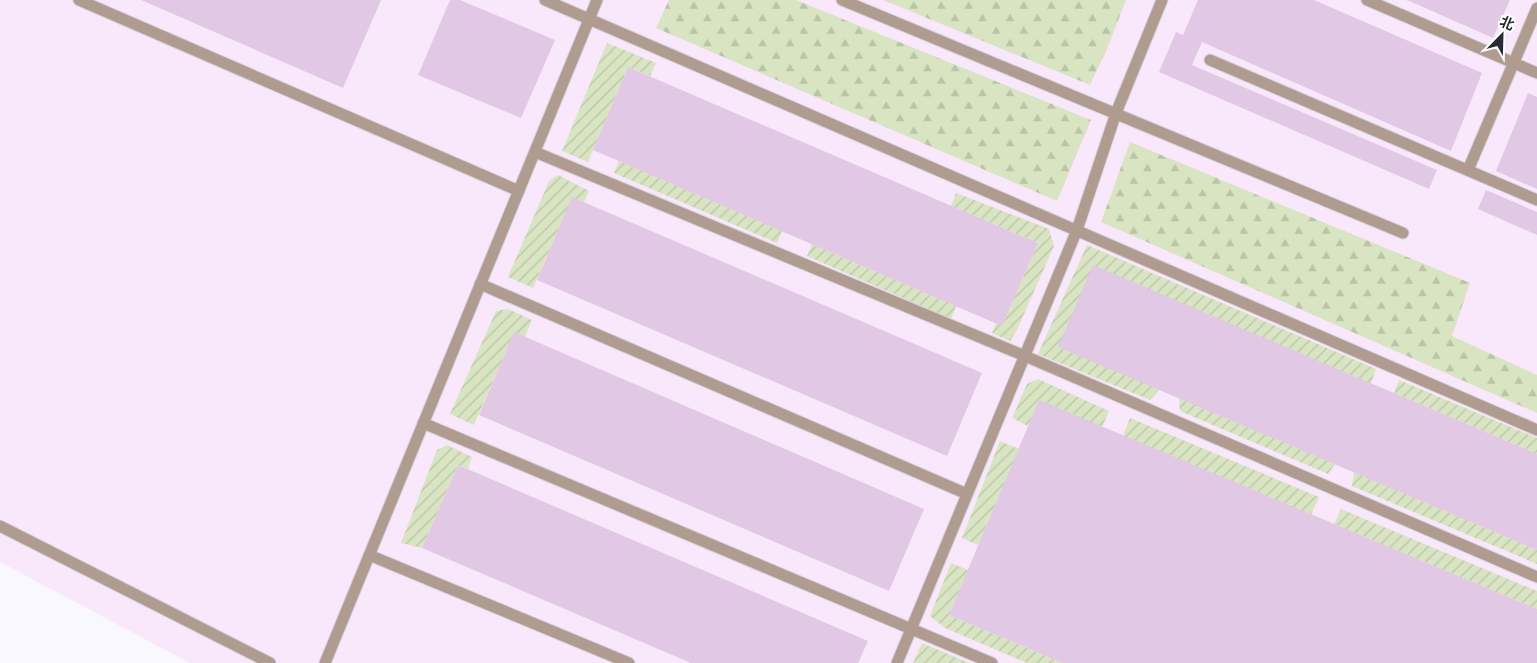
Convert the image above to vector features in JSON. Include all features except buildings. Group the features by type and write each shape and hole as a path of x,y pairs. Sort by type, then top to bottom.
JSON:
{"lane":[{"path":"79,0 519,191"},
{"path":"545,0 1537,430"},
{"path":"325,663 596,0"},
{"path":"842,0 1403,233"},
{"path":"897,663 1077,230 1116,113 1162,0"},
{"path":"1368,0 1537,73"},
{"path":"1468,170 1537,8"},
{"path":"1210,60 1537,200"},
{"path":"535,152 1025,356 1537,577"},
{"path":"480,284 967,494"},
{"path":"424,423 992,663"},
{"path":"0,526 270,663"},
{"path":"369,555 629,663"}],"shaded area":[{"path":"0,0 1537,0 1537,663 190,663 0,562"}],"green space":[{"path":"669,0 796,0 1091,120 1057,201 656,28"},
{"path":"883,0 1126,0 1107,49 1090,85"},
{"path":"607,43 656,63 650,76 628,67 588,162 562,151"},
{"path":"1130,142 1470,283 1452,336 1537,375 1537,413 1101,222"},
{"path":"619,161 782,231 777,243 614,173"},
{"path":"558,175 589,191 584,202 572,198 533,288 508,277 549,181"},
{"path":"956,193 1049,229 1054,246 1017,330 1010,341 992,333 996,323 1002,326 1038,243 951,206"},
{"path":"812,244 956,306 951,319 807,256"},
{"path":"1087,245 1376,369 1371,383 1159,390 1150,400 1038,354"},
{"path":"508,309 532,320 525,337 514,333 474,425 450,414 496,311"},
{"path":"1038,379 1109,411 1102,427 1039,401 1028,426 1012,418 1027,384"},
{"path":"1399,380 1537,438 1537,454 1394,393"},
{"path":"1179,398 1335,464 1328,474 1180,411"},
{"path":"1130,418 1319,497 1311,515 1123,436"},
{"path":"1000,441 1019,449 978,545 962,538"},
{"path":"447,445 472,457 468,469 458,465 422,548 401,543 437,450"},
{"path":"1354,472 1537,550 1537,564 1352,486"},
{"path":"1341,509 1537,591 1537,609 1334,524"},
{"path":"951,563 968,570 949,615 1063,663 1027,663 945,628 930,616"},
{"path":"922,643 969,663 913,663"}]}
